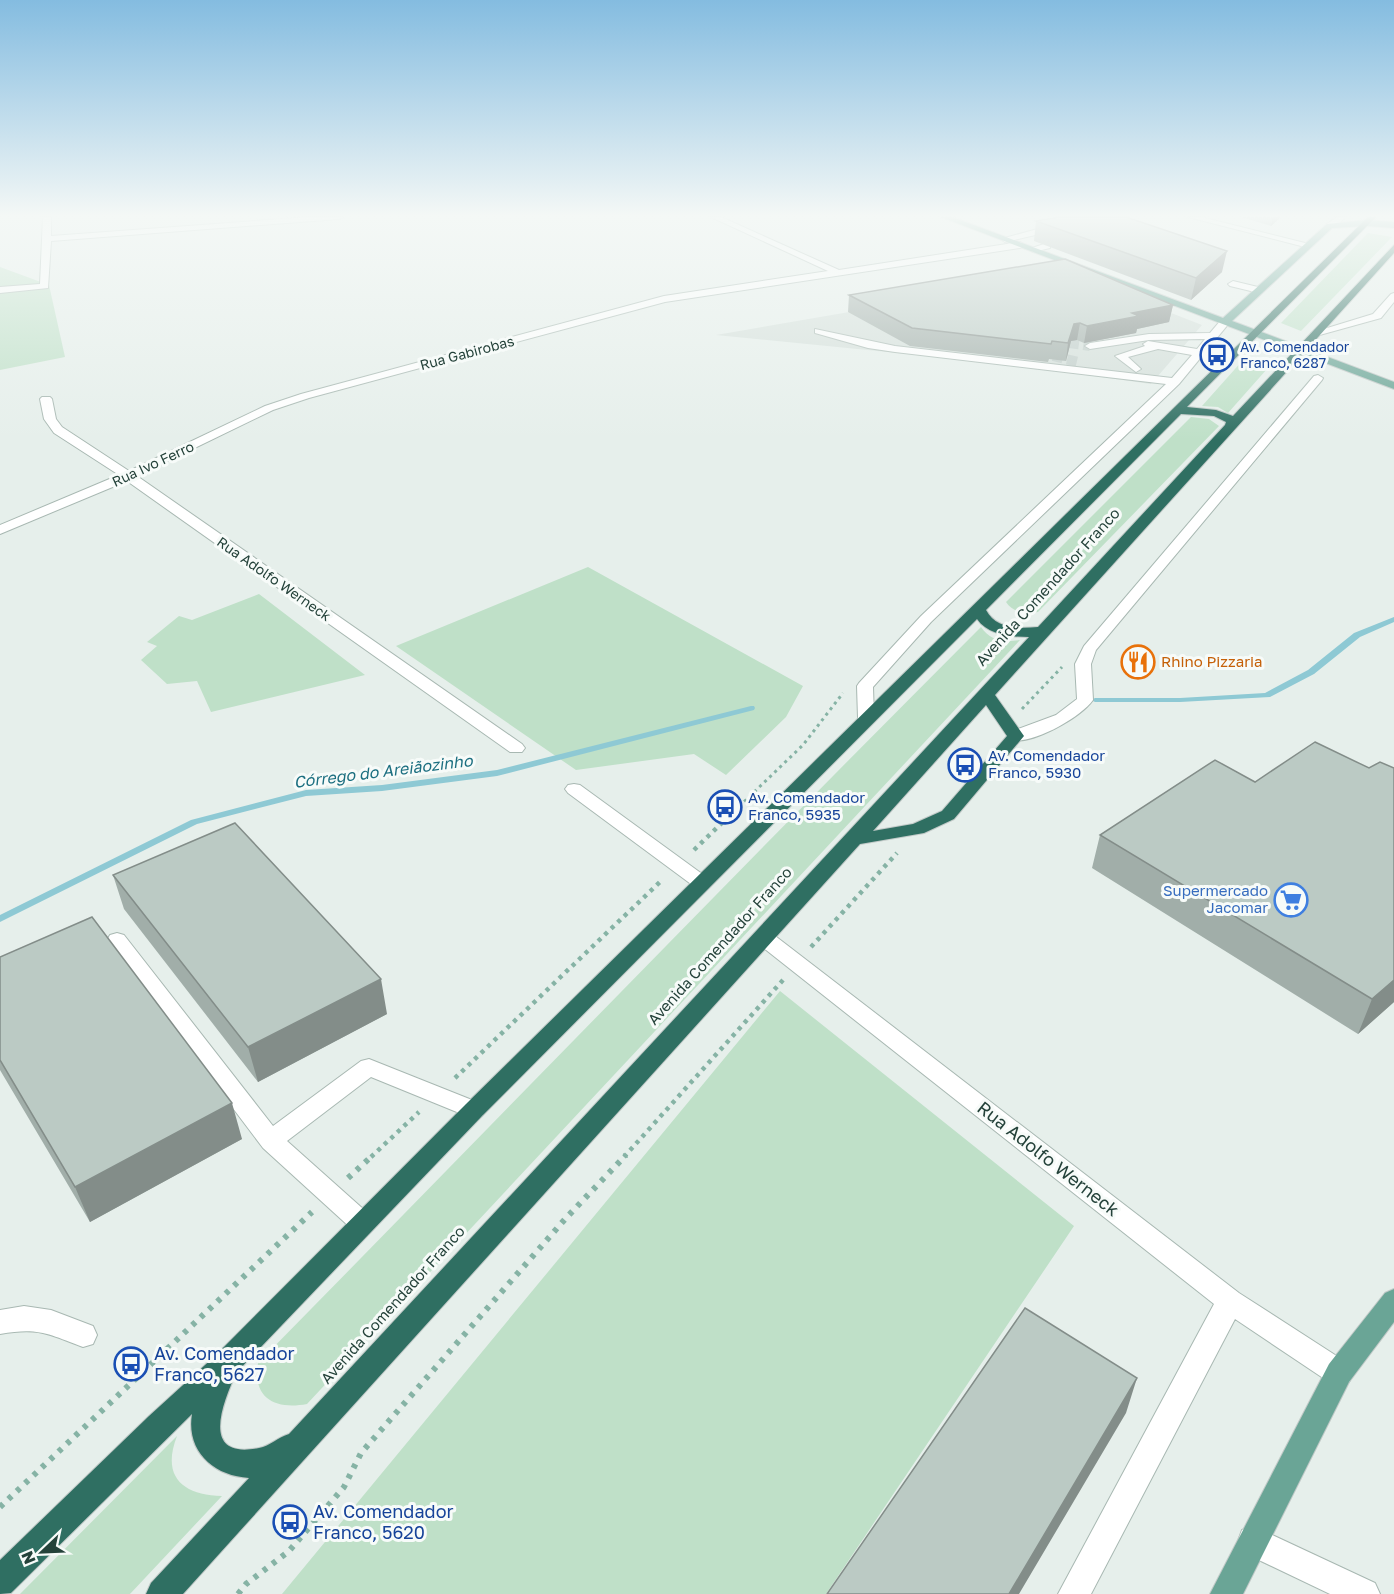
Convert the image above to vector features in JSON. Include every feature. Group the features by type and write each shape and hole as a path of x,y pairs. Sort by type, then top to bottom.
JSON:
{"highway":[{"name":"Avenida Comendador Franco","path":"2,1574 226,1364 474,1110 1296,291"},
{"name":"Avenida Comendador Franco","path":"162,1594 1354,291"},
{"path":"1178,410 1216,414 1232,420 1231,426"},
{"path":"978,608 986,621 1006,630 1030,633 1044,630"},
{"path":"852,840 917,829 948,815 1016,736 986,693"},
{"path":"226,1364 207,1409 205,1432 214,1452 237,1464 266,1461 305,1438"}],"main road":[{"path":"1144,291 1394,386"},
{"path":"1225,322 1258,291"},
{"path":"1226,1594 1339,1373 1394,1301"}],"street":[{"name":"Rua Gabirobas","path":"305,396 664,300 720,291"},
{"path":"1377,316 1394,296"},
{"path":"1316,333 1377,316 1394,319"},
{"path":"866,718 865,686 920,626 1175,381 1225,322"},
{"path":"819,331 867,345 895,349 1175,381"},
{"path":"1090,346 1133,338 1213,336"},
{"path":"1133,338 1154,347 1199,353"},
{"path":"1152,378 1120,356 1154,347"},
{"path":"1078,362 1136,369"},
{"path":"1016,736 1050,725 1075,712 1085,700 1083,664 1089,649 1318,378"},
{"name":"Rua Ivo Ferro","path":"0,530 128,476 269,408 305,396"},
{"name":"Rua Adolfo Werneck","path":"46,399 50,419 58,430 128,476 516,748"},
{"path":"574,789 702,883"},
{"name":"Rua Adolfo Werneck","path":"763,937 1230,1301 1339,1373"},
{"path":"117,940 272,1141 362,1223"},
{"path":"272,1141 369,1067 474,1110"},
{"path":"1074,1594 1230,1301"},
{"path":"0,1322 24,1317 46,1318 83,1335"},
{"path":"1253,1541 1364,1594"}],"path":[{"path":"1022,708 1060,668"},
{"path":"691,852 803,745 846,689"},
{"path":"809,949 896,854 906,849"},
{"path":"238,1594 246,1584 289,1551 344,1487 361,1453 566,1218 672,1106 777,986"},
{"path":"0,1507 30,1478"}],"shaded area":[{"path":"970,291 1116,291 1202,325 1151,384 1008,364 716,335"}],"green space":[{"path":"0,291 50,291 65,357 0,370"},
{"path":"1312,291 1339,291 1301,331 1281,323"},
{"path":"1243,360 1267,369 1228,413 1218,407 1202,406"},
{"path":"1191,417 1209,419 1219,426 1038,612 1020,612 1009,606 1006,602"},
{"path":"588,567 803,686 786,717 726,775 694,754 576,770 396,646"},
{"path":"259,594 365,675 211,712 197,681 167,684 141,660 157,646 147,642 179,616 192,620"},
{"path":"981,627 998,640 1020,640 307,1404 285,1405 268,1399 262,1393 259,1385 258,1363"},
{"path":"780,991 1074,1226 826,1594 282,1594"},
{"path":"177,1436 172,1463 179,1481 196,1492 222,1496 130,1594 20,1594"}],"building":[{"path":"871,291 1141,291 1173,305 1132,313 1139,316 1087,326 1080,323 1074,324 1068,343 1052,341 1051,344 912,328 849,295"},
{"path":"1315,742 1369,768 1380,762 1394,768 1394,980 1372,999 1100,835 1215,760 1255,782"},
{"path":"235,823 381,979 248,1047 113,875"},
{"path":"92,917 232,1103 75,1187 0,1060 0,957"},
{"path":"1025,1308 1137,1378 1009,1594 827,1594"}],"waterway":[{"name":"Córrego do Areiãozinho","path":"1095,700 1180,700 1267,695 1311,672 1357,635 1394,619"},
{"name":"Córrego do Areiãozinho","path":"0,919 194,822 306,793 382,788 497,773 751,708"}],"tunnel":[{"path":"1069,343 1090,346"},
{"path":"1053,356 1078,362"}],"place":[{"name":"Av. Comendador Franco, 6287","path":"1217,355"},
{"name":"Rhino Pizzaria","path":"1138,662"},
{"name":"Av. Comendador Franco, 5930","path":"965,765"},
{"name":"Av. Comendador Franco, 5935","path":"725,807"},
{"name":"Supermercado Jacomar","path":"1291,900"},
{"name":"Av. Comendador Franco, 5627","path":"131,1364"},
{"name":"Av. Comendador Franco, 5620","path":"290,1522"}]}
